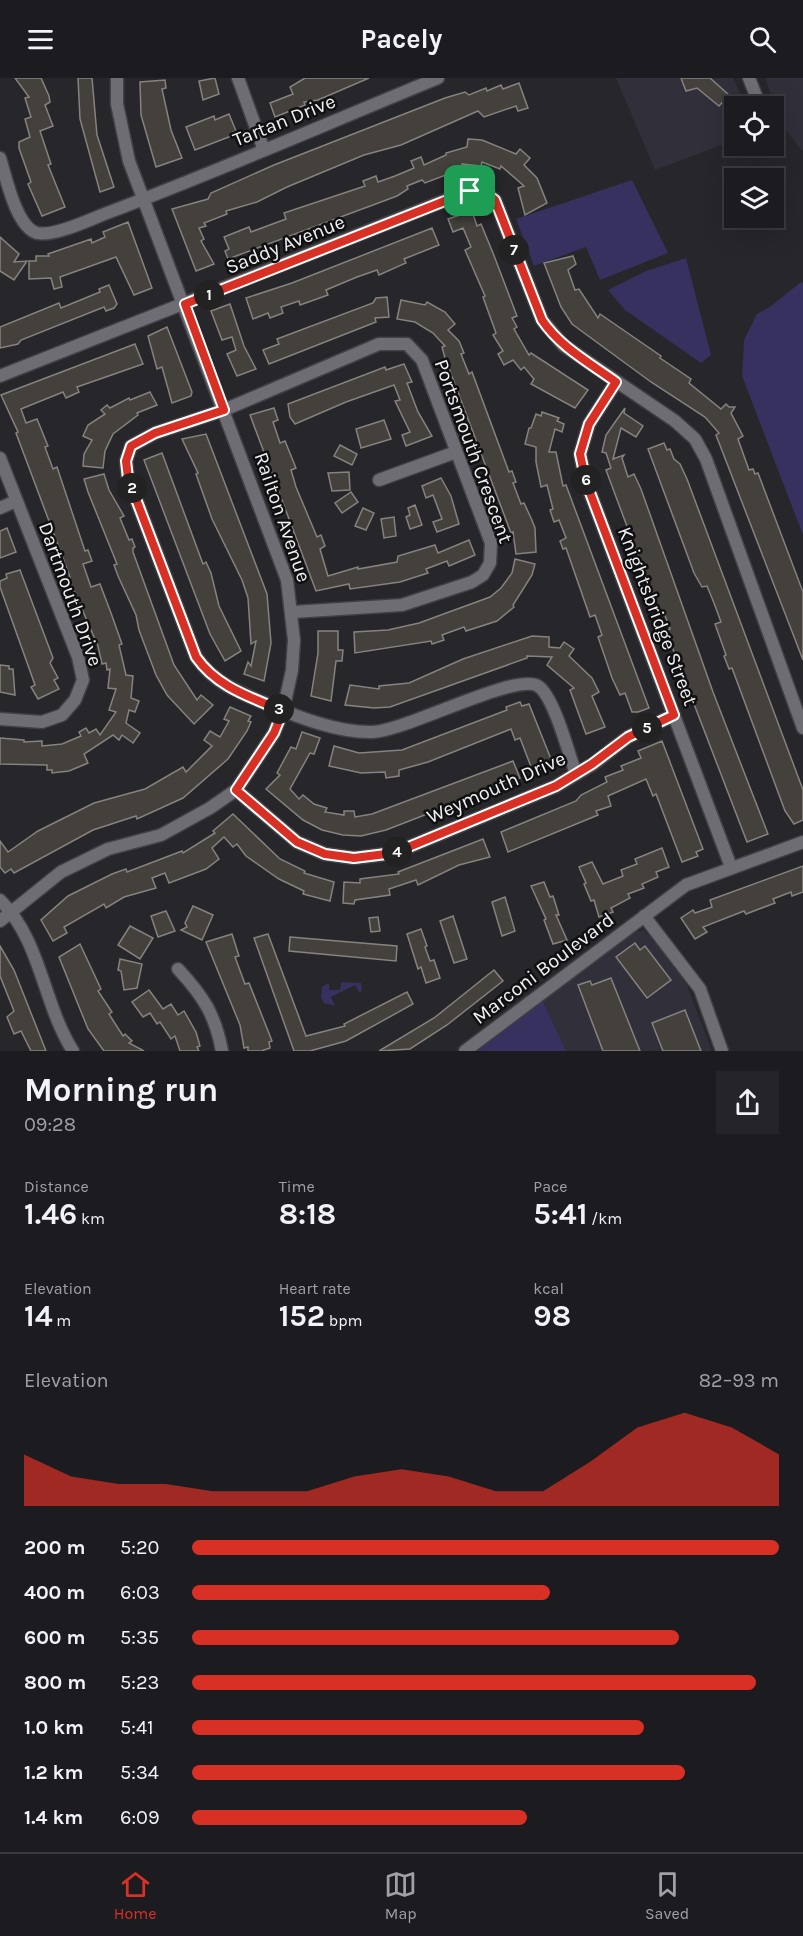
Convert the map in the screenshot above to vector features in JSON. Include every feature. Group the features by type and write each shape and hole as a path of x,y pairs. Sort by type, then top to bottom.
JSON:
{"street":[{"name":"Railton Avenue","path":"0,921 61,872 108,849 161,835 210,808 236,790 274,733 283,711 292,670 293,612 287,580 185,304 129,161 117,104 117,78"},
{"path":"238,78 264,150"},
{"name":"Tartan Drive","path":"0,158 18,212 26,227 39,234 57,231 144,199 438,78"},
{"path":"749,78 756,96"},
{"name":"Saddy Avenue","path":"0,376 470,191 483,191 495,200 542,320 550,332 563,345 616,382"},
{"name":"Portsmouth Crescent","path":"293,612 402,605 472,582 483,575 490,563 491,543 422,360 407,344 379,344 224,410 155,433 131,446 126,461 128,478 196,657 208,674 231,689 283,711 339,728 373,732 408,724 526,682 538,686 548,697 576,774"},
{"path":"616,382 675,421 695,439 706,459 803,728"},
{"name":"Knightsbridge Street","path":"616,382 589,424 580,454 586,482 731,867"},
{"path":"379,480 456,452"},
{"name":"Dartmouth Drive","path":"0,458 78,657 83,680 75,700 62,715 42,722 0,719"},
{"path":"0,508 16,501"},
{"name":"Weymouth Drive","path":"236,790 297,842 325,854 354,858 394,853 556,786 628,737 674,715"},
{"name":"Marconi Boulevard","path":"465,1051 686,885 803,842"},
{"path":"0,900 11,911 29,944 59,1029 73,1051"},
{"path":"644,916 699,989 722,1051"},
{"path":"178,969 203,996 218,1029 222,1051"}],"shaded area":[{"path":"616,78 733,78 741,96 724,96 724,144 655,170"},
{"path":"765,78 803,78 803,152 784,128 784,96 772,96"},
{"path":"632,180 668,253 600,280 586,247 534,266 516,219"},
{"path":"686,258 711,355 701,363 625,310 608,290 646,271"},
{"path":"801,282 803,283 803,535 742,376 744,340 757,314"},
{"path":"643,930 653,938 687,985 712,1051 566,1051 543,1001 631,933"},
{"path":"341,982 361,983 362,990 360,993 355,985 331,997 335,1006 324,1003 321,997 322,987 329,983 329,990 340,990"},
{"path":"543,1001 566,1051 477,1051"}],"building":[{"path":"15,78 41,78 49,96 50,102 45,105 53,126 40,131 51,164 48,165 65,207 42,216 28,184 31,182 19,148 19,142 30,137 25,119 31,117 25,98 29,97"},
{"path":"78,78 92,78 97,135 114,187 100,192 80,119"},
{"path":"215,78 219,94 203,100 199,81"},
{"path":"305,78 369,78 318,100 304,102 305,105 275,117 270,103 293,94 290,87"},
{"path":"681,78 710,78 729,95 724,96 724,100 719,106 697,88 686,91"},
{"path":"165,80 166,88 162,89 171,130 182,158 156,167 141,115 140,82"},
{"path":"519,83 528,108 518,111 516,106 484,117 478,111 401,145 364,155 257,202 226,211 227,214 204,223 206,226 199,228 204,239 201,241 214,264 196,271 172,209 208,199 211,193 274,165 445,98 465,92 469,95 486,88 487,91 501,85 503,89"},
{"path":"229,114 236,131 233,132 234,135 195,150 186,127 214,116 215,120"},
{"path":"468,139 482,140 516,154 520,149 530,158 524,165 537,178 547,203 525,215 518,188 524,186 501,166 500,169 482,162 481,166 462,164 464,168 425,183 422,180 407,186 408,189 397,196 228,259 225,251 229,249 224,237 249,227 251,232 286,219 284,213 365,186 363,181 376,176 378,182 395,176 414,168 411,161 421,157 424,165 446,153 467,147"},
{"path":"472,211 477,226 481,224 517,316 512,318 517,327 514,329 529,355 531,353 588,390 575,408 531,384 534,379 524,367 521,370 513,360 504,365 498,354 503,351 493,335 496,333 483,297 485,296 465,250 471,247 463,228 453,232 448,219"},
{"path":"128,222 152,288 134,295 116,257 60,277 62,287 54,289 51,278 29,279 29,261 36,261 36,256 49,256 48,254 91,239 92,243 105,237 103,232"},
{"path":"432,228 439,245 404,259 406,263 379,275 377,270 357,277 326,290 328,295 300,305 299,301 281,307 283,313 270,318 268,313 253,319 246,298 292,283"},
{"path":"0,237 19,254 14,262 27,261 14,280 0,271"},
{"path":"573,256 576,264 568,270 575,290 579,289 598,318 600,314 661,356 660,358 691,379 689,383 721,409 726,404 729,407 735,407 731,413 743,436 738,439 749,470 753,469 755,474 758,473 803,592 803,660 716,435 719,433 705,417 651,382 572,324 561,307 544,263"},
{"path":"109,285 117,304 114,308 106,311 104,307 21,340 18,344 0,348 0,327 59,303 61,308 100,292 99,289"},
{"path":"387,297 389,317 375,318 376,322 269,364 263,350 279,344 277,339 373,303 376,298"},
{"path":"401,300 425,305 427,302 445,312 455,324 448,330 459,341 464,353 461,354 469,374 472,372 509,472 512,471 516,482 513,483 521,504 524,503 535,528 536,552 516,554 513,532 511,533 445,358 442,347 445,346 433,333 415,322 397,319"},
{"path":"230,304 244,346 256,369 237,376 227,354 236,350 232,337 222,340 211,311"},
{"path":"167,327 192,392 191,396 172,403 162,367 157,369 148,336"},
{"path":"135,344 143,364 77,387 79,392 66,398 63,392 21,409 26,423 37,419 48,446 45,447 53,469 57,467 85,551 88,550 92,561 83,564 91,587 100,584 122,644 119,645 126,675 133,676 131,698 139,701 135,712 129,710 126,723 140,733 133,743 122,735 119,740 113,735 84,754 88,763 69,771 52,773 52,770 47,770 47,765 0,764 0,738 24,740 24,742 42,741 42,746 62,744 81,736 79,732 86,728 89,733 96,729 100,735 116,712 109,710 116,689 108,688 110,669 107,670 106,663 102,664 98,646 68,577 70,577 16,433 18,432 1,395"},
{"path":"404,364 412,382 407,383 418,412 432,436 406,446 402,435 410,432 395,401 400,400 394,385 295,424 290,417 288,404 385,367 386,370"},
{"path":"150,392 157,405 137,413 138,415 113,434 105,451 103,468 83,466 84,454 92,440 83,436 88,425 105,414 101,410 107,405 110,408 129,398 130,400"},
{"path":"274,408 278,420 273,422 280,443 285,441 296,468 291,470 296,487 317,537 321,535 325,546 320,549 328,576 358,567 358,569 397,562 398,556 435,545 438,553 469,540 475,555 449,566 447,561 426,569 428,573 400,582 350,589 349,584 316,591 250,415"},
{"path":"625,408 624,413 643,426 636,437 621,428 613,459 624,455 622,458 628,477 634,474 641,489 713,692 768,834 747,842 666,631 670,629 664,613 660,615 606,470 611,468 606,453 602,452 606,435"},
{"path":"542,412 559,418 557,421 564,424 562,432 555,429 549,452 556,452 563,486 566,485 649,708 638,712 632,712 625,693 620,695 612,678 598,637 602,635 595,615 590,617 566,548 563,549 560,541 566,538 559,520 554,522 547,485 541,487 536,462 536,447 525,444 536,414 541,416"},
{"path":"384,420 391,439 361,448 356,429"},
{"path":"206,434 267,594 271,643 264,681 244,674 248,662 251,666 256,641 251,644 248,598 242,580 212,519 196,474 198,473 182,439"},
{"path":"664,443 667,450 670,449 674,459 680,464 687,479 803,790 803,820 794,824 785,811 732,668 729,669 724,656 726,655 715,624 721,622 714,603 707,586 702,587 694,573 648,449"},
{"path":"340,445 357,454 352,465 334,456"},
{"path":"162,453 203,564 206,562 211,573 219,606 241,651 225,661 210,634 144,460"},
{"path":"349,472 350,490 332,491 328,473"},
{"path":"104,474 109,490 124,516 120,518 129,540 132,539 135,547 133,552 174,665 197,700 201,695 213,705 194,724 167,695 156,675 139,630 136,615 114,565 117,564 84,479"},
{"path":"441,478 451,496 459,524 437,532 433,522 442,519 433,495 426,498 422,486"},
{"path":"351,492 358,502 342,513 335,503"},
{"path":"415,505 422,525 410,529 406,517 410,515 408,508"},
{"path":"363,508 374,513 366,530 355,526"},
{"path":"394,517 396,536 384,538 381,519"},
{"path":"7,528 16,552 0,558 0,531"},
{"path":"515,559 535,564 532,575 513,605 514,607 497,621 466,631 464,627 442,635 444,640 432,644 431,641 355,653 354,632 388,630 419,623 490,597 501,588 512,573"},
{"path":"20,570 53,658 50,663 58,678 54,680 59,689 38,699 31,687 35,685 0,587 0,581 7,578 6,574"},
{"path":"318,631 338,631 338,650 343,650 342,661 336,661 331,701 311,696 318,653"},
{"path":"532,636 549,637 549,647 560,648 564,642 574,649 569,656 592,678 599,692 592,696 605,727 586,734 570,690 574,688 547,665 552,657 527,656 527,658 390,707 345,705 350,685 379,689 379,686 409,683 463,659"},
{"path":"0,665 13,669 15,695 0,692"},
{"path":"520,702 522,706 529,704 553,764 533,772 520,738 515,740 511,729 428,762 399,770 399,776 386,778 385,772 361,773 329,766 334,746 359,753 402,750 507,710 506,707"},
{"path":"230,707 251,716 247,731 228,759 183,798 137,819 136,816 93,830 14,873 11,869 5,873 0,867 0,841 8,852 38,831 94,803 145,789 183,767 186,772 212,746 204,740 210,731 220,737 229,721 224,719"},
{"path":"302,732 320,738 314,754 310,753 290,789 299,799 303,795 314,804 327,808 325,812 344,815 344,811 354,811 355,817 372,814 513,761 520,778 386,830 361,836 343,835 322,830 303,820 266,789 280,775 277,773 291,747 296,749"},
{"path":"662,741 703,849 696,852 698,856 682,862 656,794 653,796 646,779 608,796 611,806 596,811 598,815 508,852 501,832 576,801 581,795 607,782 605,777 623,770 621,766 641,758 638,751"},
{"path":"233,814 280,859 305,871 304,873 334,882 330,901 303,894 304,891 279,879 246,856 237,844 233,847 224,837 212,848 219,859 206,869 169,883 165,873 152,878 156,888 124,897 106,908 104,904 64,927 67,933 53,941 41,920 68,896 112,874 126,869 127,872 182,851 183,853 215,833 213,831"},
{"path":"483,839 490,857 459,865 418,885 416,880 389,889 390,895 355,900 354,904 343,903 344,882 360,883 360,879 399,874 398,872"},
{"path":"662,848 669,867 656,872 658,877 642,884 644,888 628,894 630,898 611,908 613,912 599,917 579,867 592,862 603,884 623,876 621,870 637,864 635,859"},
{"path":"803,866 803,892 792,896 791,892 773,899 775,903 746,914 744,911 703,927 707,932 695,939 681,918 693,910 695,913 712,907 710,900"},
{"path":"544,882 550,897 553,896 559,915 556,915 567,940 553,944 544,920 546,919 531,886"},
{"path":"505,897 515,931 502,936 492,902"},
{"path":"193,906 213,915 202,940 181,930 187,927 185,923"},
{"path":"166,911 175,931 158,937 151,916"},
{"path":"453,916 467,959 454,963 440,921"},
{"path":"378,917 380,931 371,932 369,918"},
{"path":"130,926 153,938 140,959 118,945"},
{"path":"421,929 430,961 434,960 440,978 426,983 421,967 418,969 407,934"},
{"path":"232,934 239,956 235,957 245,984 249,983 272,1041 269,1042 270,1048 261,1051 248,1051 248,1047 244,1048 240,1025 206,942"},
{"path":"268,934 306,1036 345,1026 344,1024 407,992 413,1004 346,1041 310,1051 294,1051 254,938"},
{"path":"290,937 397,946 396,961 289,951"},
{"path":"635,943 640,950 645,946 671,980 647,998 616,957"},
{"path":"80,944 101,989 98,991 112,1012 109,1014 123,1036 125,1034 132,1041 129,1043 144,1051 104,1051 88,1029 59,957"},
{"path":"0,946 14,970 46,1051 31,1051 21,1031 14,1034 7,1017 14,1011 0,976"},
{"path":"120,959 142,964 137,988 124,990 121,971 118,970"},
{"path":"494,970 503,981 447,1025 410,1049 379,1051 434,1018"},
{"path":"611,978 640,1051 603,1051 578,985 590,981 592,985"},
{"path":"149,990 163,1009 171,1004 178,1015 184,1011 196,1032 199,1051 180,1051 175,1036 171,1039 160,1022 157,1024 150,1013 143,1017 132,1002"},
{"path":"685,1010 701,1051 663,1051 652,1023"}],"route":[{"path":"470,191 483,191 495,200 542,320 550,332 563,345 616,382 589,424 580,454 586,482 674,715 628,737 592,764 556,786 394,853 354,858 325,854 297,842 236,790 274,733 283,711 231,689 208,674 196,657 128,478 126,461 131,446 155,433 224,410 185,304 470,191"}]}
